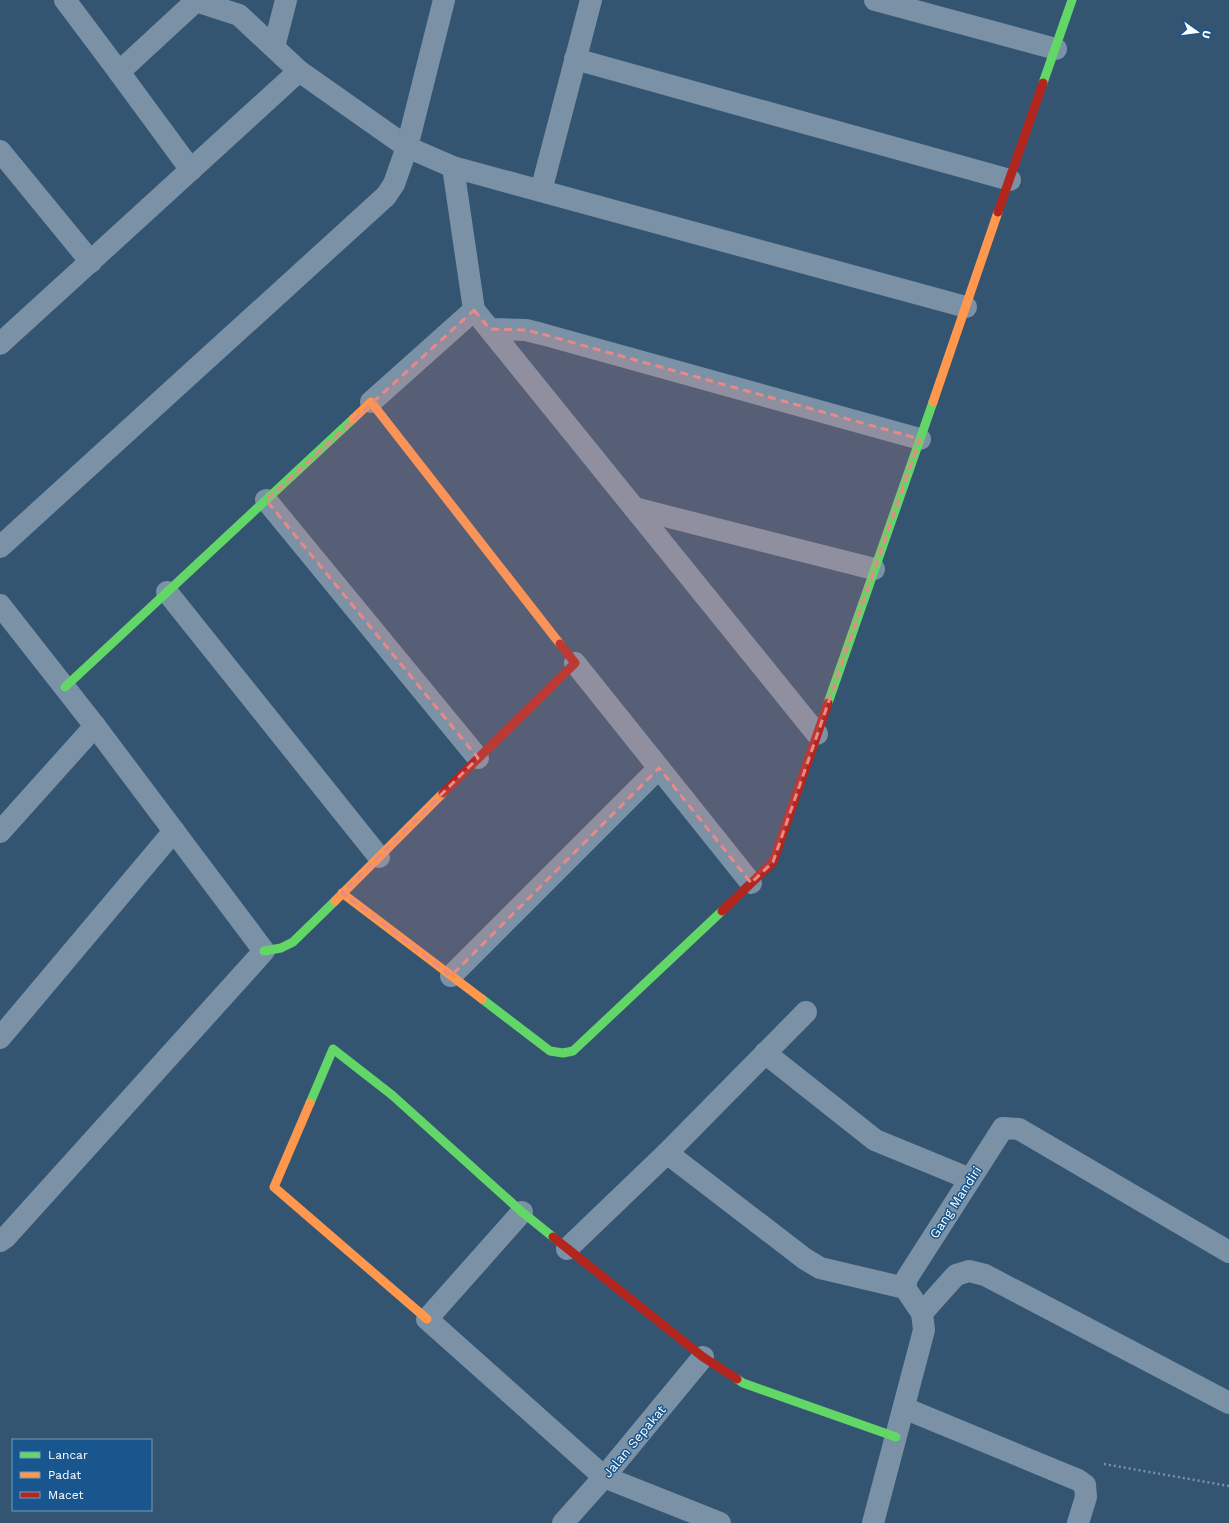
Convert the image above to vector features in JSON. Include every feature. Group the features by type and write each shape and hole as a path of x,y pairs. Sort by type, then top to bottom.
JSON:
{"street":[{"path":"65,0 191,170"},
{"path":"274,47 286,0"},
{"path":"0,547 386,196 394,184 407,147 444,0"},
{"path":"541,191 591,0"},
{"path":"875,0 1056,49"},
{"path":"342,893 550,1051 563,1053 573,1051 773,862 1072,0"},
{"path":"118,72 193,1 239,15 299,71 407,147 453,167 966,307"},
{"path":"575,59 1010,180"},
{"path":"0,344 299,71"},
{"path":"0,151 90,262"},
{"path":"453,167 474,310 817,734"},
{"path":"65,687 371,402 474,310"},
{"path":"490,329 526,330 542,334 920,439"},
{"path":"371,402 751,884"},
{"path":"266,500 478,758"},
{"path":"634,508 874,569"},
{"path":"167,592 379,857"},
{"path":"1,610 65,687 264,951"},
{"path":"0,1241 6,1237 264,951 281,948 293,942 575,662"},
{"path":"0,832 95,726"},
{"path":"451,976 659,768"},
{"path":"0,1038 174,831"},
{"path":"567,1249 667,1153 806,1012"},
{"path":"720,1523 604,1477 427,1319 274,1187 333,1050 392,1095 522,1212 703,1358 743,1383 896,1436"},
{"path":"765,1053 875,1140 970,1178"},
{"name":"Gang Mandiri","path":"905,1288 907,1278 1003,1128 1019,1129 1229,1252"},
{"path":"667,1153 805,1259 820,1268 905,1288 922,1313 924,1330 873,1523"},
{"path":"427,1319 522,1212"},
{"path":"922,1313 956,1275 969,1271 985,1275 1229,1403"},
{"name":"Jalan Sepakat","path":"563,1523 604,1477 703,1358"},
{"path":"904,1408 1078,1480 1085,1485 1086,1497 1078,1523"}],"path":[{"path":"1085,1485 1097,1468 1103,1464 1229,1486"}],"highlighted area":[{"path":"474,310 490,329 526,330 542,334 920,439 773,862 751,883 659,768 451,976 342,893 478,758 266,500"}],"traffic: fast":[{"path":"1043,83 1072,0"},
{"path":"828,703 933,402"},
{"path":"65,687 353,419"},
{"path":"264,951 281,948 293,942 335,901"},
{"path":"482,999 550,1051 563,1053 573,1051 722,911"},
{"path":"310,1103 333,1049 392,1095 522,1212 553,1237"},
{"path":"737,1379 743,1383 896,1437"}],"traffic: slow":[{"path":"933,402 998,212"},
{"path":"353,419 371,402 560,644"},
{"path":"335,901 443,793"},
{"path":"342,893 482,999"},
{"path":"310,1103 274,1187 427,1319"}],"traffic: jam":[{"path":"998,212 1043,83"},
{"path":"443,793 575,663 560,644"},
{"path":"722,911 773,862 828,703"},
{"path":"553,1237 703,1357 737,1379"}]}
